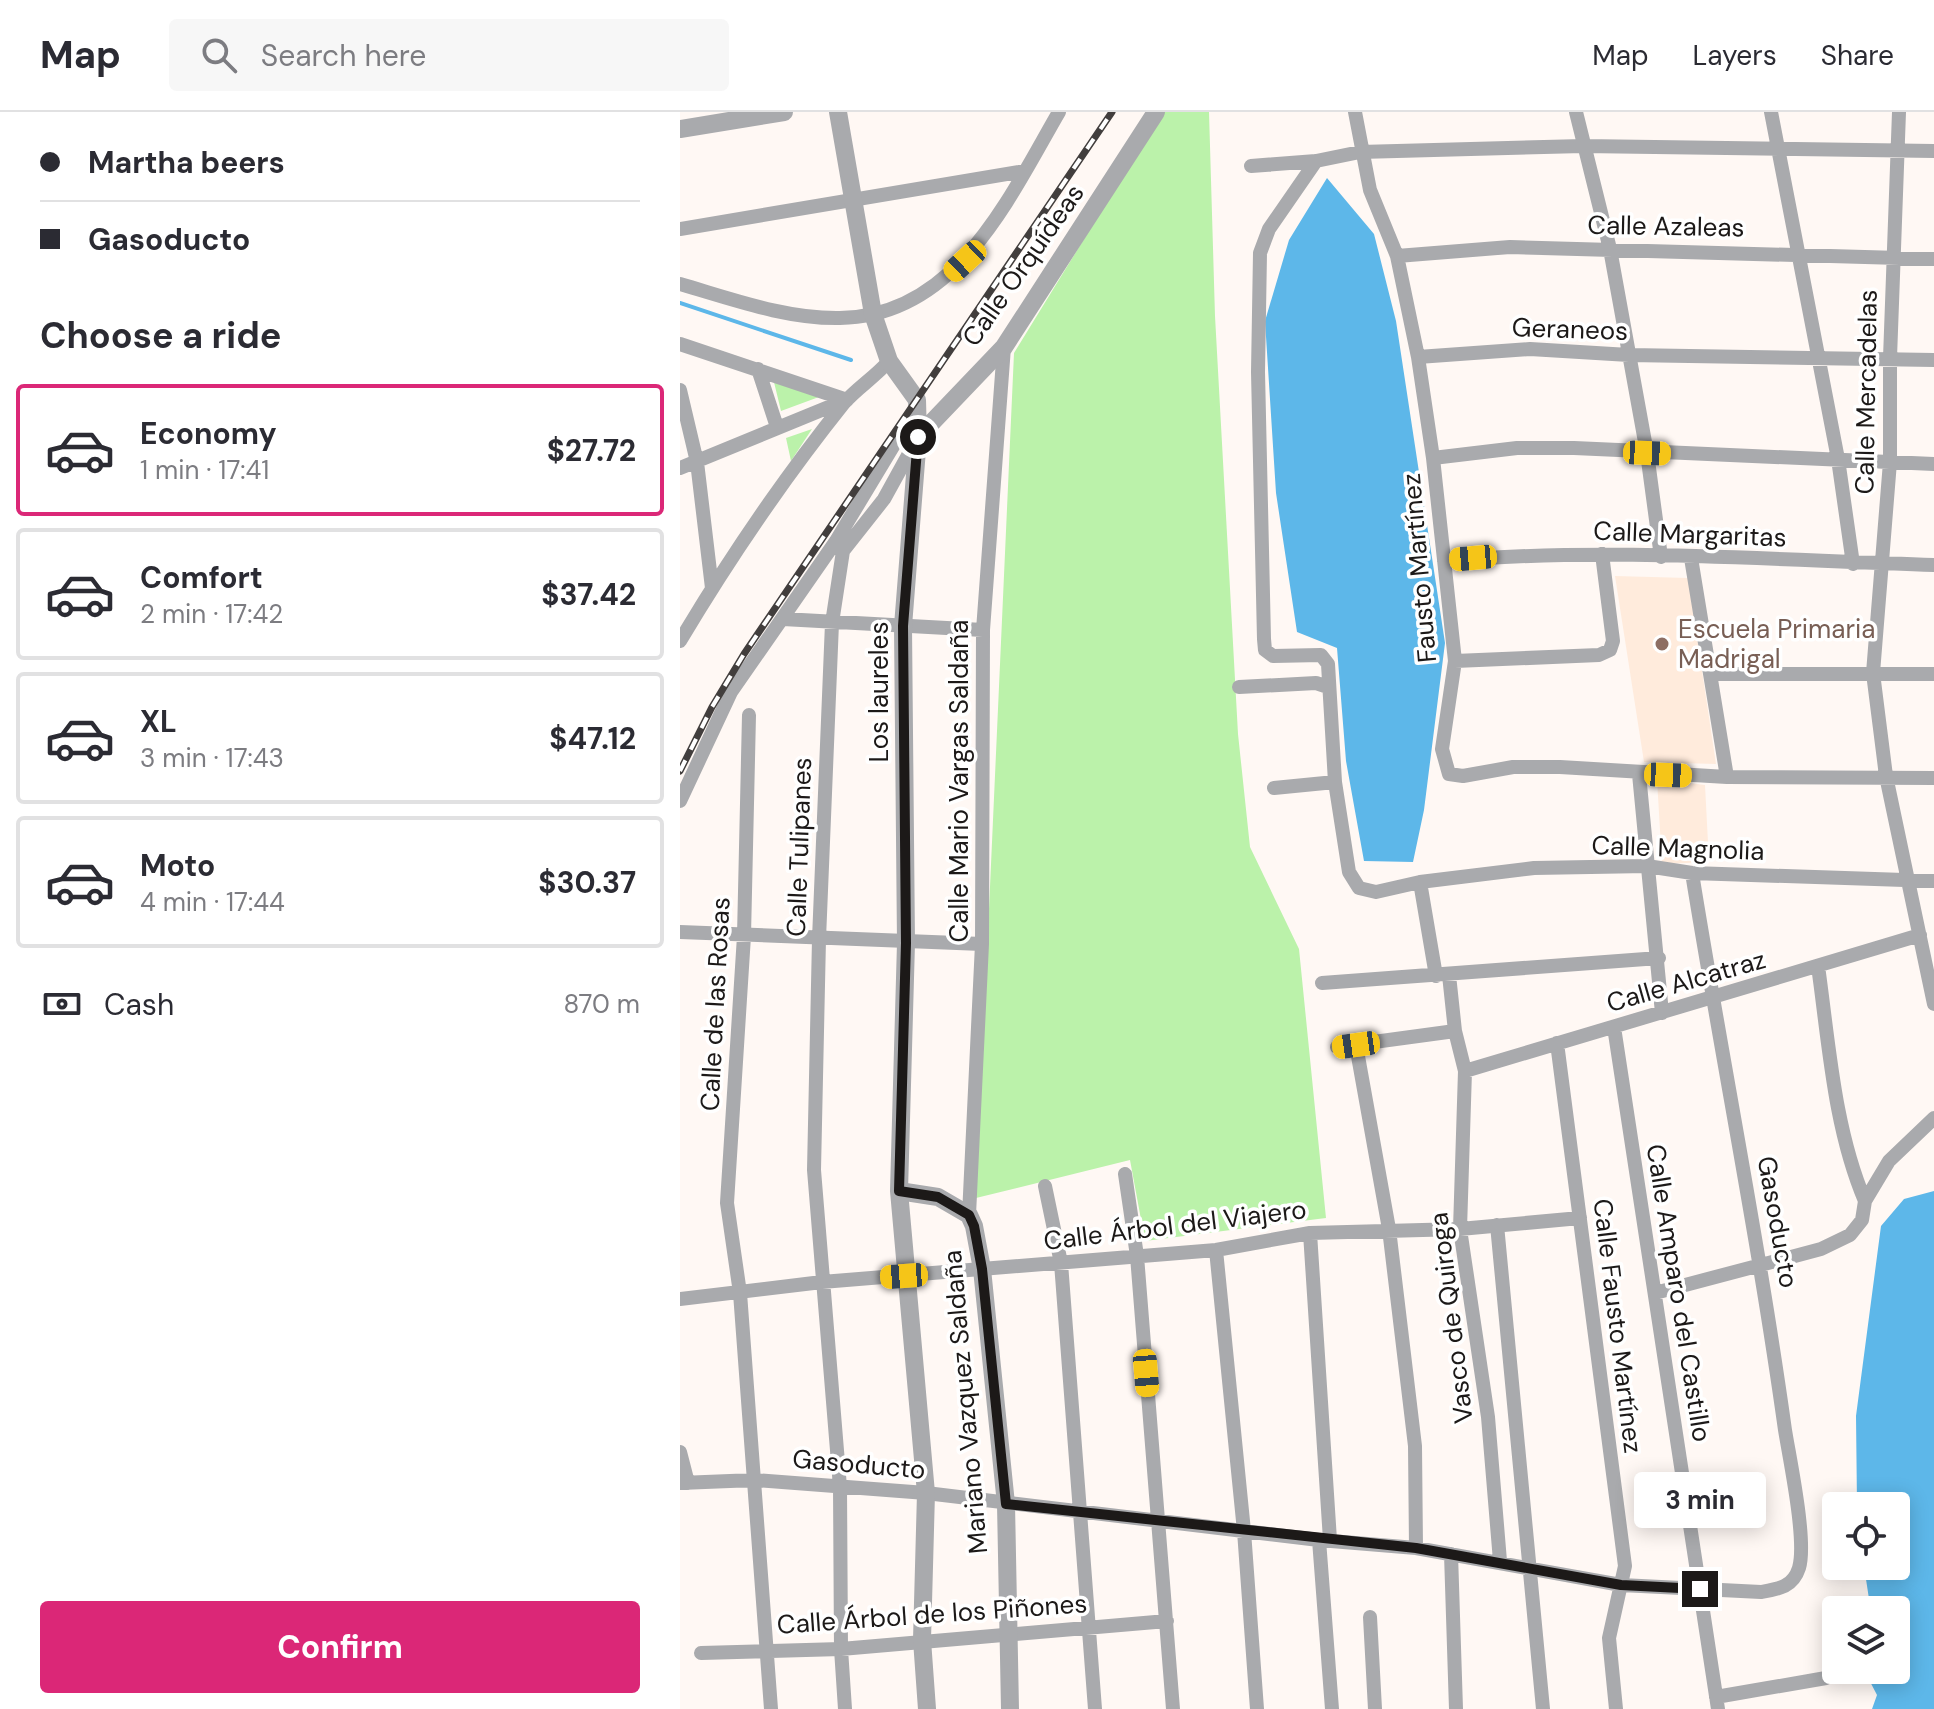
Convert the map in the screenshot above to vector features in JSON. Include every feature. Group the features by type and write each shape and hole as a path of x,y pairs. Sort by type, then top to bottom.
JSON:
{"street":[{"path":"680,129 784,112"},
{"name":"Los laureles","path":"838,112 873,314 889,361 917,400 918,437 903,626 906,943 899,1191 904,1276 926,1493 922,1640 927,1709"},
{"path":"680,284 766,309 840,318 873,314 923,296 965,261 1025,171 1059,112"},
{"name":"Calle Orquídeas","path":"918,437 1004,347 1156,112"},
{"path":"1355,112 1360,152 1397,256 1418,357"},
{"path":"1576,112 1610,249 1647,453 1661,557"},
{"path":"1771,112 1838,459 1853,564"},
{"name":"Calle Mercadelas","path":"1899,112 1890,358 1890,462 1873,673 1886,776 1934,1004"},
{"path":"1251,166 1316,161 1360,152 1583,146 1934,151"},
{"path":"1274,788 1335,782 1332,694 1328,687 1326,658 1273,656 1265,650 1258,372 1260,253 1269,229 1316,161"},
{"path":"680,229 852,203 1025,171"},
{"name":"Calle Azaleas","path":"1397,256 1510,247 1934,259"},
{"path":"680,344 847,400"},
{"name":"Calle Mario Vargas Saldaña","path":"969,1215 982,944 983,630 1004,347"},
{"name":"Geraneos","path":"1418,357 1530,349 1629,355 1934,360"},
{"name":"Fausto Martínez","path":"1418,357 1433,458 1455,661 1442,749 1449,774 1463,776 1513,767 1639,774"},
{"path":"680,641 712,588 847,400 889,361"},
{"path":"758,369 777,427"},
{"path":"680,390 697,462 712,588"},
{"path":"680,468 847,400"},
{"path":"680,801 731,692 836,541 915,410"},
{"name":"Calle Tulipanes","path":"845,1709 841,1649 840,1487 814,1170 819,939 832,623 843,551 884,499 918,437"},
{"path":"1433,458 1517,448 1934,464"},
{"name":"Calle Margaritas","path":"1444,561 1532,553 1934,565"},
{"path":"1455,661 1599,655 1610,650 1613,641 1602,554"},
{"path":"1691,558 1727,777"},
{"path":"783,619 983,630"},
{"path":"1710,674 1934,674"},
{"path":"1239,687 1316,683 1328,687"},
{"name":"Calle de las Rosas","path":"749,715 744,936 727,1203 740,1293 771,1709"},
{"path":"1662,1013 1639,774 1934,778"},
{"name":"Calle Magnolia","path":"1335,782 1349,872 1359,888 1376,892 1420,882 1534,868 1647,866 1692,873 1934,881"},
{"name":"Gasoducto","path":"684,1483 755,1480 926,1493 1416,1548 1621,1585 1761,1592 1783,1588 1794,1581 1800,1566 1798,1524 1762,1262 1712,999 1692,873"},
{"name":"Vasco de Quiroga","path":"1420,882 1465,1071 1460,1229 1488,1417 1500,1561"},
{"path":"680,932 982,944"},
{"name":"Calle Alcatraz","path":"1465,1071 1920,935"},
{"path":"1322,983 1582,961 1659,958"},
{"path":"1818,966 1851,1167 1865,1201"},
{"name":"Calle Amparo del Castillo","path":"1614,1027 1717,1703"},
{"path":"1337,1047 1455,1031"},
{"name":"Calle Fausto Martínez","path":"1557,1043 1625,1566 1609,1638 1616,1709"},
{"path":"1356,1045 1389,1229 1415,1446 1416,1548"},
{"path":"1655,1293 1841,1240 1862,1220 1865,1201 1889,1161 1934,1118"},
{"path":"1125,1174 1137,1256 1173,1709"},
{"path":"1045,1186 1061,1263 1095,1709"},
{"name":"Mariano Vazquez Saldaña","path":"899,1191 938,1197 969,1215 982,1269 1006,1504 1006,1632 1010,1709"},
{"name":"Calle Árbol del Viajero","path":"680,1299 822,1282 1216,1250 1310,1233 1460,1229 1580,1218"},
{"path":"1497,1225 1543,1709"},
{"path":"1310,1233 1332,1709"},
{"path":"1216,1250 1244,1531 1257,1709"},
{"path":"680,1452 684,1483"},
{"path":"1451,1554 1456,1709"},
{"path":"1370,1617 1375,1709"},
{"name":"Calle Árbol de los Piñones","path":"701,1653 841,1649 1006,1632 1167,1621"},
{"path":"1717,1703 1822,1679"}],"shaded area":[{"name":"Escuela Primaria Madrigal","path":"1615,576 1688,578 1716,764 1644,762"},
{"path":"1657,779 1705,785 1709,862 1662,864"}],"green space":[{"path":"1162,112 1209,112 1215,316 1238,734 1250,847 1299,949 1326,1218 1145,1241 1130,1160 976,1198 1014,353"},
{"path":"773,378 827,394 781,411"},
{"path":"812,429 791,461 786,438"}],"water":[{"path":"1327,178 1374,234 1396,321 1445,643 1424,810 1413,862 1364,861 1346,761 1337,648 1297,632 1276,493 1265,321 1289,240"},
{"path":"1934,1191 1934,1709 1872,1709 1877,1695 1871,1684 1910,1684 1910,1596 1869,1596 1866,1580 1910,1580 1910,1492 1857,1492 1856,1416 1881,1226 1904,1199"}],"waterway":[{"path":"680,303 851,360"}],"railway":[{"path":"680,771 712,707 744,654 1112,112"}],"place":[{"name":"Escuela Primaria Madrigal","path":"1662,644"}],"route":[{"path":"918,437 903,626 906,943 899,1191 914,1190 938,1197 969,1215 974,1226 982,1269 1006,1504 1416,1548 1621,1585 1700,1589"}]}
